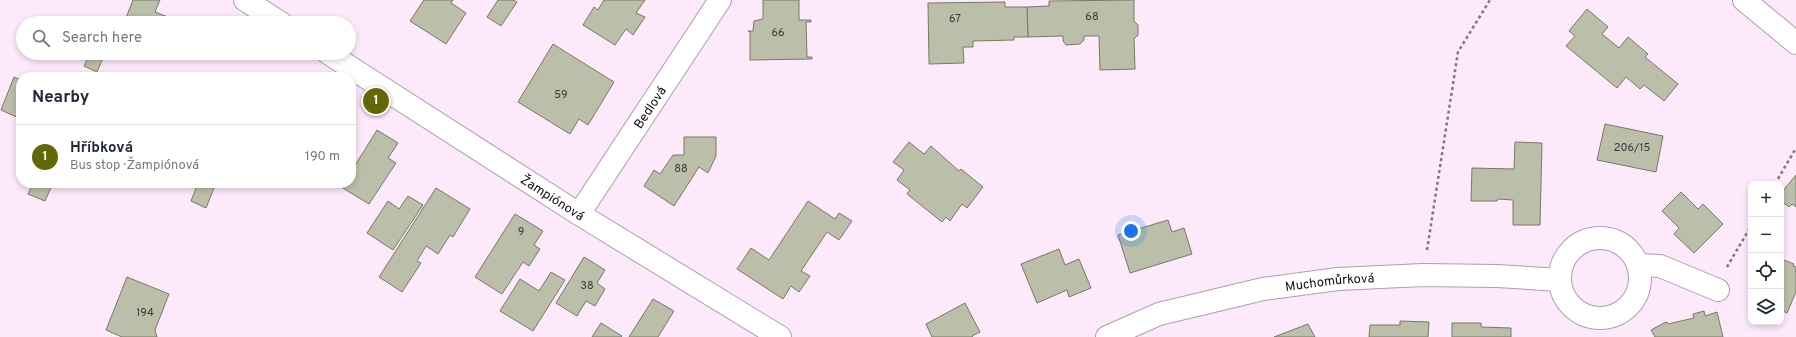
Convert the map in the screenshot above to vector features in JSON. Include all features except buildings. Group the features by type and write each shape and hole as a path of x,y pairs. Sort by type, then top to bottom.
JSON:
{"street":[{"path":"245,0 270,16"},
{"name":"Bedlová","path":"579,214 720,0"},
{"path":"1744,0 1796,43"},
{"name":"Žampiónová","path":"339,60 579,214 780,337"},
{"path":"1593,238 1612,239 1628,249 1638,265 1640,284 1632,302 1617,315 1598,318 1579,312 1566,298 1560,280 1564,261 1575,246 1593,238"},
{"path":"1638,265 1660,266 1717,289"},
{"name":"Muchomůrková","path":"1107,337 1160,314 1263,289 1338,279 1423,275 1497,276 1560,280"}],"path":[{"path":"1423,275 1458,52 1490,0"},
{"path":"1777,181 1796,148"},
{"path":"1717,289 1748,232"}],"place":[{"name":"Hříbková","path":"376,101"}]}
